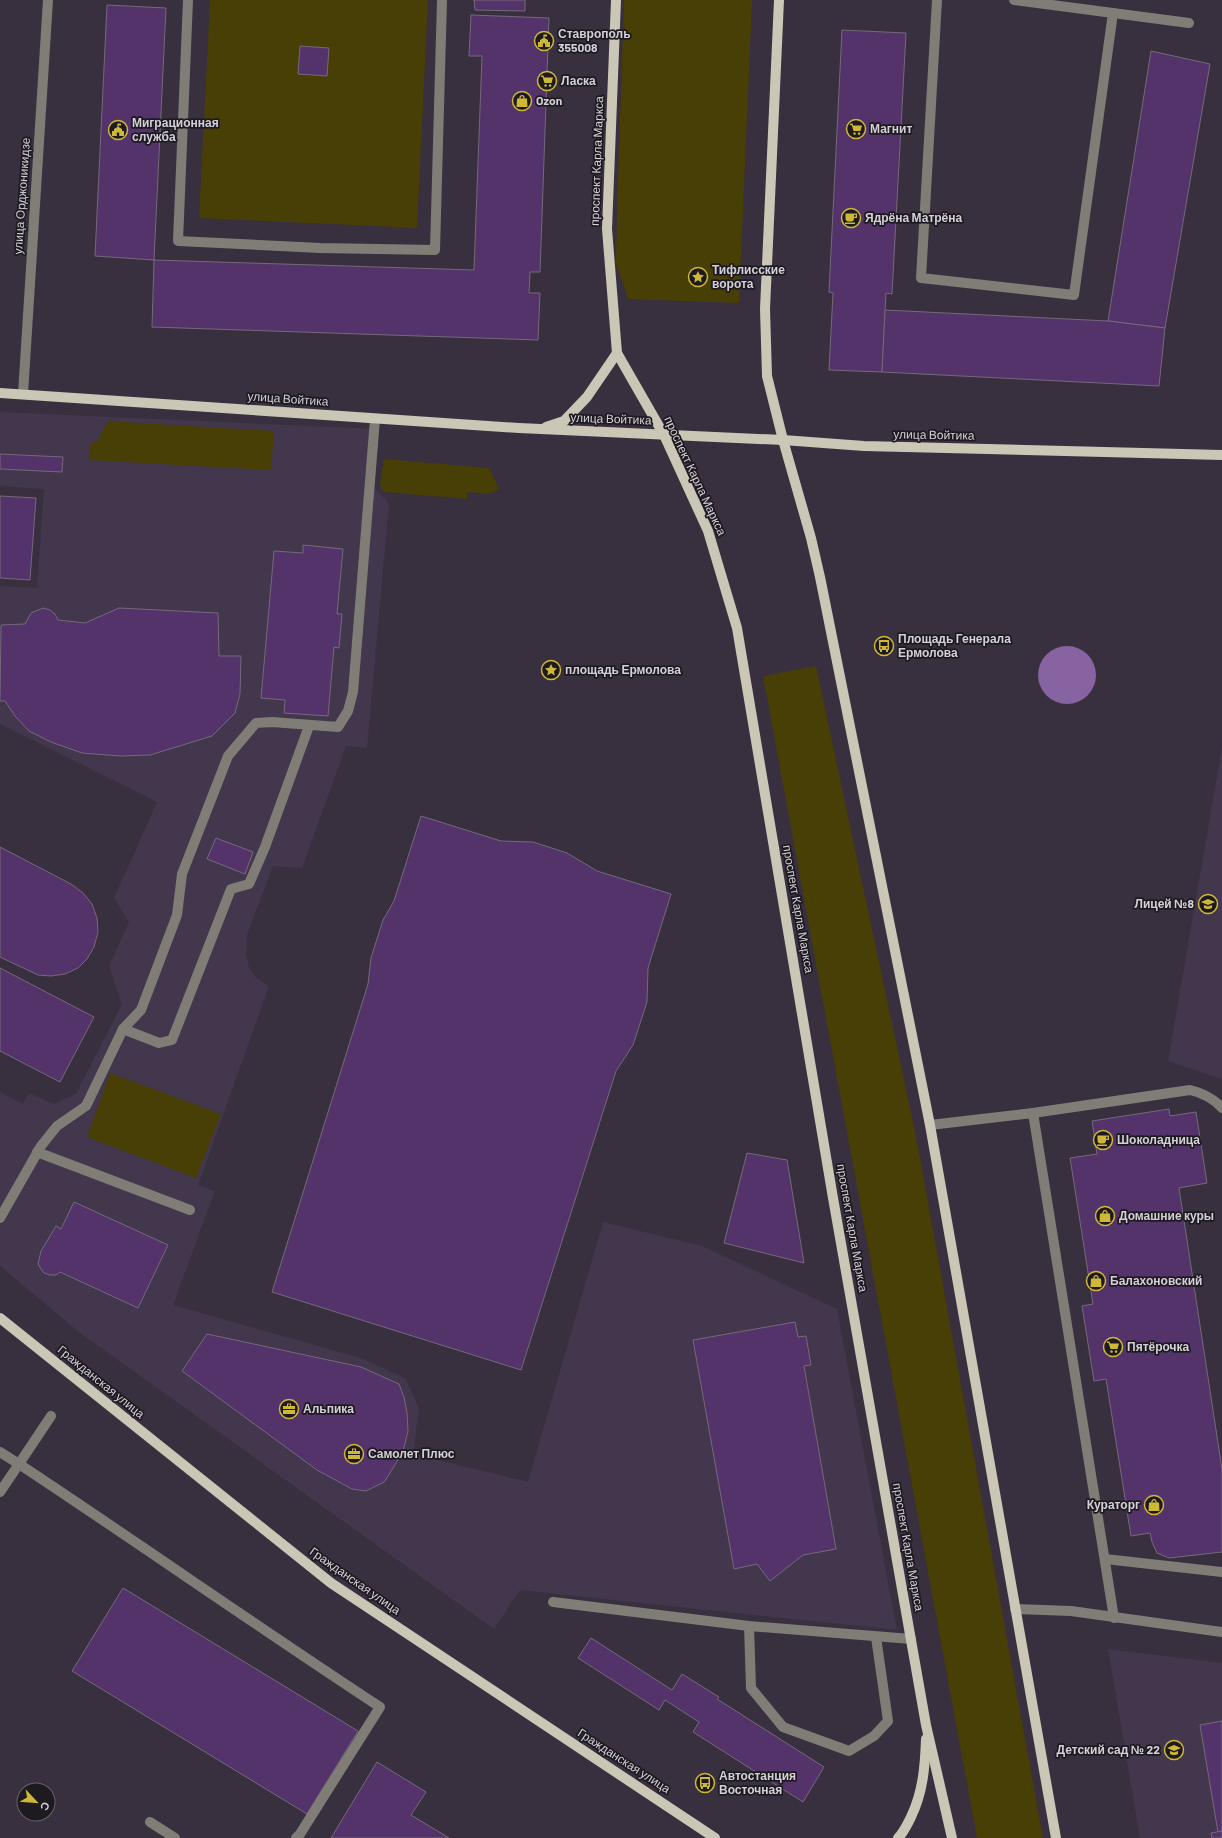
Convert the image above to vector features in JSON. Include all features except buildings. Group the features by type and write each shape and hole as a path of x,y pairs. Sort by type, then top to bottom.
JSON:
{"main road":[{"name":"проспект Карла Маркса","path":"616,0 607,229 617,354 664,435 708,531 737,628 833,1198 926,1725 952,1838"},
{"path":"779,0 766,316 767,376 783,440 811,538 820,577 930,1125 1056,1838"},
{"name":"улица Войтика","path":"540,429 564,421 586,397 617,354"},
{"name":"улица Войтика","path":"0,393 376,419 540,429 783,440 864,446 1222,454"},
{"name":"Гражданская улица","path":"0,1318 331,1583 715,1838"},
{"path":"898,1838 903,1833 914,1810 921,1789 924,1775 926,1725"}],"street":[{"name":"улица Орджоникидзе","path":"23,394 48,0"},
{"path":"188,0 178,241 320,248 435,250 442,0"},
{"path":"937,0 921,278 1074,295 1113,13"},
{"path":"1014,0 1189,23"},
{"path":"0,1218 37,1152 57,1126 86,1106 123,1029 141,1010 177,915 182,874 228,756 256,723 272,722 338,728 348,711 353,692 376,419"},
{"path":"123,1029 159,1043 172,1040 231,889 249,884 265,847 309,726"},
{"path":"930,1125 1033,1113 1190,1090 1204,1094 1216,1101 1222,1108"},
{"path":"1033,1113 1114,1618"},
{"path":"37,1152 190,1210"},
{"path":"0,1492 51,1416"},
{"path":"0,1452 122,1532 264,1631 380,1707 300,1834 296,1838"},
{"path":"1105,1559 1222,1572"},
{"path":"553,1602 749,1626 911,1640"},
{"path":"1015,1609 1071,1611 1222,1632"},
{"path":"749,1626 751,1688 783,1727 849,1751 874,1736 888,1721 876,1637"},
{"path":"150,1822 175,1838"}],"shaded area":[{"path":"210,0 428,0 417,228 199,218"},
{"path":"624,0 752,0 739,303 628,299 616,263"},
{"path":"0,412 377,429 372,485 389,504 367,748 346,746 302,868 273,866 247,935 246,954 249,968 256,978 269,986 198,1185 215,1191 173,1305 361,1358 405,1378 419,1408 413,1454 528,1482 603,1222 702,1246 837,1309 897,1630 520,1590 494,1629 80,1333 0,1266 0,1092 23,1104 29,1093 54,1104 76,1094 122,1004 109,966 129,922 114,898 157,802 0,724 0,586 37,588 44,489 0,486"},
{"path":"108,421 274,431 271,470 89,460 89,445 97,441"},
{"path":"384,459 489,468 499,489 489,494 467,492 467,499 384,492 380,484"},
{"path":"1061,646 1073,646 1088,654 1096,669 1096,681 1088,696 1073,704 1061,704 1046,696 1038,681 1038,669 1046,654"},
{"path":"816,666 916,1136 1043,1838 977,1838 763,676"},
{"name":"Лицей №8","path":"1222,747 1222,1079 1168,1061"},
{"path":"110,1073 221,1114 196,1178 87,1137"},
{"name":"Детский сад № 22","path":"1108,1649 1222,1663 1222,1838 1140,1838"}],"place":[{"name":"Ставрополь 355008","path":"544,41"},
{"name":"Ласка","path":"547,81"},
{"name":"Ozon","path":"522,101"},
{"name":"Магнит","path":"856,129"},
{"name":"Миграционная служба","path":"118,130"},
{"name":"Ядрёна Матрёна","path":"851,218"},
{"name":"Тифлисские ворота","path":"698,277"},
{"name":"Площадь Генерала Ермолова","path":"884,646"},
{"name":"площадь Ермолова","path":"551,670"},
{"name":"Лицей №8","path":"1208,904"},
{"name":"Шоколадница","path":"1103,1140"},
{"name":"Домашние куры","path":"1105,1216"},
{"name":"Балахоновский","path":"1096,1281"},
{"name":"Пятёрочка","path":"1113,1347"},
{"name":"Альпика","path":"289,1409"},
{"name":"Самолет Плюс","path":"354,1454"},
{"name":"Кураторг","path":"1154,1505"},
{"name":"Детский сад № 22","path":"1174,1750"},
{"name":"Автостанция Восточная","path":"705,1783"}]}
